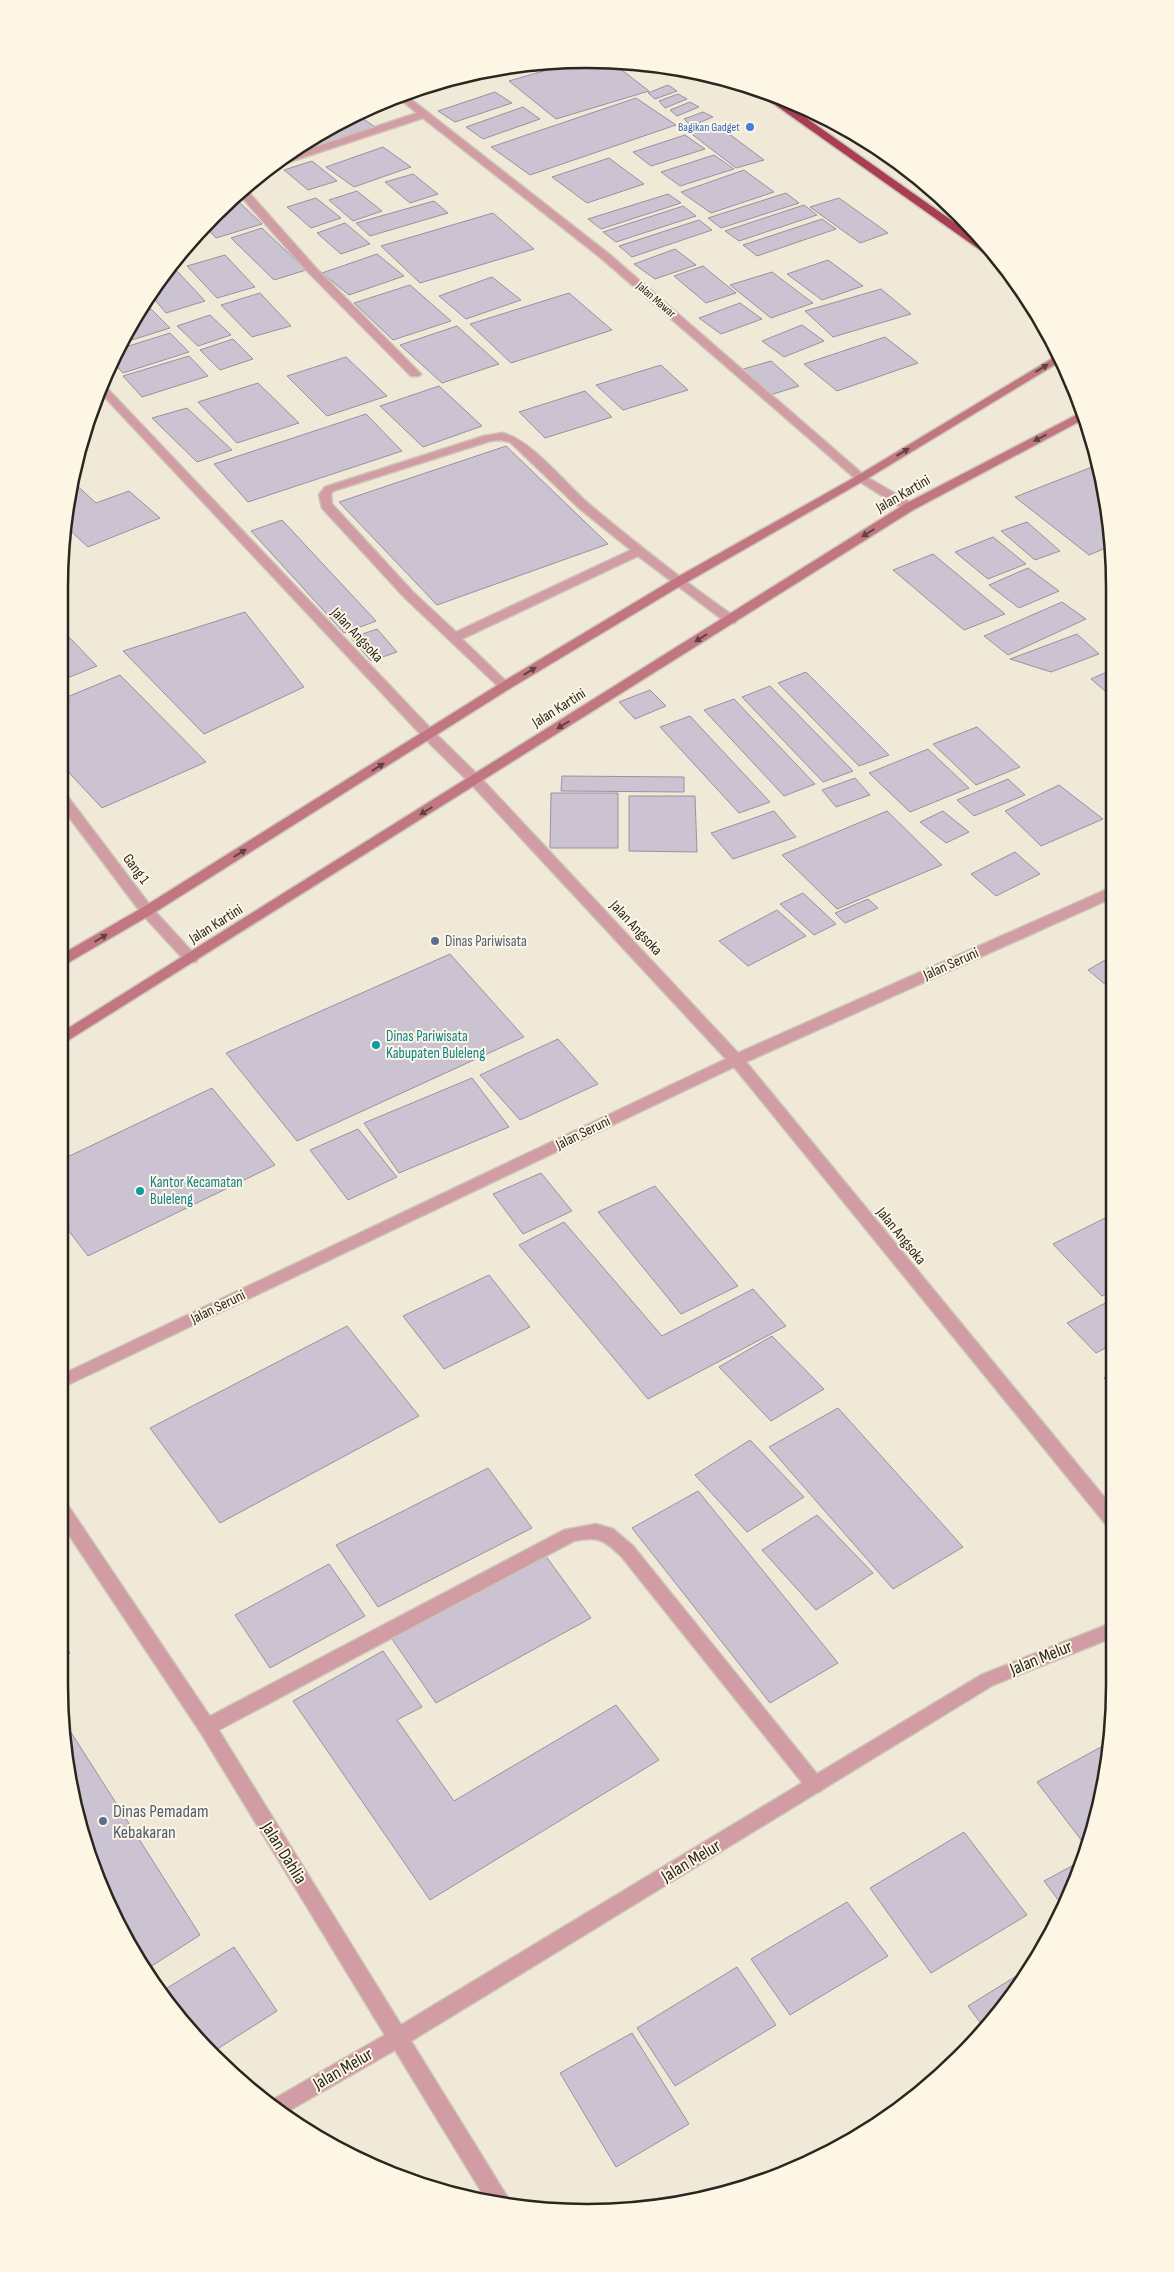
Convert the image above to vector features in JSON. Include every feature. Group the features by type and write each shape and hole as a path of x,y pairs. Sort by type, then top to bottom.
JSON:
{"highway":[{"path":"782,105 977,243"}],"street":[{"name":"Jalan Mawar","path":"406,100 604,256 861,478 910,507"},
{"path":"296,156 424,114"},
{"path":"245,195 311,269 415,374"},
{"path":"67,959 429,736 505,686 678,582 861,478 1055,361"},
{"name":"Jalan Angsoka","path":"106,391 429,736 475,780 736,1060 1106,1512"},
{"name":"Jalan Kartini","path":"67,1036 910,507 1078,418"},
{"path":"505,686 409,595 326,505 325,495 329,489 488,438 502,436 514,440 584,506 678,582 730,620"},
{"path":"454,638 638,550"},
{"name":"Gang 1","path":"67,805 147,911 191,959"},
{"name":"Jalan Seruni","path":"67,1379 736,1060 1106,895"},
{"name":"Jalan Dahlia","path":"67,1518 207,1727 497,2197"},
{"path":"207,1727 570,1535 593,1530 610,1534 628,1550 815,1785"},
{"name":"Jalan Melur","path":"281,2105 398,2038 987,1680 1106,1632"}],"building":[{"path":"549,69 621,69 649,91 556,119 509,81"},
{"path":"668,85 677,91 655,99 648,93"},
{"path":"495,92 512,103 455,122 438,111"},
{"path":"678,94 687,99 665,108 659,101"},
{"path":"636,98 676,125 530,175 491,147"},
{"path":"690,102 699,107 677,116 670,110"},
{"path":"523,107 540,119 483,139 466,127"},
{"path":"703,112 713,117 691,126 684,119"},
{"path":"363,118 375,127 318,147 315,145"},
{"path":"716,124 764,160 736,168 689,132"},
{"path":"685,135 705,149 651,166 633,152"},
{"path":"383,147 411,167 354,187 326,167"},
{"path":"714,155 734,169 680,186 661,172"},
{"path":"609,158 644,184 587,203 552,177"},
{"path":"312,161 337,181 308,190 284,170"},
{"path":"744,170 774,192 711,213 681,192"},
{"path":"413,174 438,194 410,203 385,182"},
{"path":"357,191 382,211 353,221 329,200"},
{"path":"786,193 799,203 721,228 708,218"},
{"path":"668,194 681,203 601,229 588,219"},
{"path":"316,198 341,218 311,228 287,207"},
{"path":"839,198 888,233 860,243 810,207"},
{"path":"239,201 262,224 216,238 209,231"},
{"path":"434,201 448,213 370,236 356,223"},
{"path":"804,205 817,215 739,241 725,231"},
{"path":"683,206 696,216 616,242 603,232"},
{"path":"493,213 534,249 420,283 381,246"},
{"path":"822,219 836,229 757,256 743,245"},
{"path":"699,220 712,230 632,257 619,246"},
{"path":"345,223 370,244 341,254 317,233"},
{"path":"262,228 306,270 274,280 231,238"},
{"path":"675,249 696,265 655,279 634,264"},
{"path":"377,254 404,276 349,295 322,273"},
{"path":"225,255 255,287 217,298 187,266"},
{"path":"828,260 863,286 822,300 787,274"},
{"path":"703,266 736,293 706,303 674,276"},
{"path":"176,270 205,301 166,313 154,299"},
{"path":"772,272 813,303 771,318 730,285"},
{"path":"492,277 521,300 466,319 439,296"},
{"path":"410,285 451,321 393,340 354,303"},
{"path":"881,289 911,314 833,337 805,311"},
{"path":"260,293 291,326 252,337 221,305"},
{"path":"569,293 612,330 511,363 470,324"},
{"path":"740,303 762,319 721,334 699,318"},
{"path":"151,309 170,328 130,341 137,327 148,310"},
{"path":"210,315 231,335 198,346 177,326"},
{"path":"802,325 824,341 784,357 762,341"},
{"path":"457,326 499,364 442,383 400,345"},
{"path":"170,333 189,352 123,373 117,366 126,347"},
{"path":"885,337 918,363 837,391 804,364"},
{"path":"233,339 253,359 220,370 200,350"},
{"path":"189,356 208,376 142,397 123,376"},
{"path":"346,357 387,396 327,416 287,376"},
{"path":"771,361 799,386 767,396 740,370"},
{"path":"661,365 688,390 623,410 596,385"},
{"path":"258,383 299,423 237,443 198,402"},
{"path":"439,386 482,426 423,447 380,406"},
{"path":"585,391 612,417 545,438 519,412"},
{"path":"187,408 232,450 197,462 152,418"},
{"path":"366,414 402,451 248,502 214,464"},
{"path":"506,446 608,544 437,605 339,502"},
{"path":"1092,467 1102,519 1105,549 1089,555 1015,497"},
{"path":"77,486 96,503 129,491 160,518 88,547 71,531"},
{"path":"282,520 376,621 344,633 251,531"},
{"path":"1027,522 1060,551 1035,560 1001,531"},
{"path":"993,537 1026,564 988,579 955,552"},
{"path":"933,554 1005,614 964,630 893,570"},
{"path":"1028,568 1059,591 1019,608 989,585"},
{"path":"1062,602 1086,619 1008,655 984,636"},
{"path":"245,612 304,687 204,734 123,651"},
{"path":"377,629 397,652 371,661 351,638"},
{"path":"1077,634 1099,654 1051,672 1010,659"},
{"path":"67,635 97,666 67,678"},
{"path":"806,672 889,755 859,766 778,683"},
{"path":"1106,672 1106,692 1091,679"},
{"path":"120,675 206,762 102,808 67,770 67,697"},
{"path":"770,686 853,771 823,782 742,697"},
{"path":"650,690 666,706 635,719 619,702"},
{"path":"734,699 815,784 784,796 704,710"},
{"path":"690,716 770,802 739,813 660,727"},
{"path":"977,727 1020,767 976,785 933,744"},
{"path":"928,749 969,788 910,812 869,773"},
{"path":"562,776 684,777 684,792 561,791"},
{"path":"855,778 870,795 836,807 822,790"},
{"path":"1008,779 1025,795 974,816 957,800"},
{"path":"1059,785 1103,819 1041,846 1005,811"},
{"path":"551,793 618,793 618,848 550,848"},
{"path":"629,796 695,796 697,852 629,851"},
{"path":"774,811 796,837 733,859 711,833"},
{"path":"887,811 942,865 837,909 782,855"},
{"path":"943,811 969,832 946,843 920,822"},
{"path":"1015,852 1040,874 996,896 971,874"},
{"path":"803,893 836,924 814,935 780,904"},
{"path":"868,899 878,908 845,923 835,913"},
{"path":"777,910 806,936 748,966 719,941"},
{"name":"Dinas Pariwisata Kabupaten Buleleng","path":"450,954 524,1037 297,1141 226,1053"},
{"path":"1106,960 1106,985 1088,970"},
{"path":"558,1039 598,1084 520,1120 480,1075"},
{"path":"472,1078 509,1127 399,1173 364,1123"},
{"name":"Kantor Kecamatan Buleleng","path":"212,1088 275,1165 88,1256 67,1228 67,1157"},
{"path":"358,1129 397,1177 348,1200 310,1150"},
{"path":"541,1173 572,1211 523,1234 493,1194"},
{"path":"655,1186 738,1286 681,1314 598,1212"},
{"path":"1106,1218 1106,1294 1102,1296 1053,1244"},
{"path":"564,1222 662,1336 753,1289 786,1326 648,1399 519,1245"},
{"path":"489,1275 530,1327 444,1369 403,1316"},
{"path":"1106,1303 1106,1348 1096,1353 1067,1323"},
{"path":"347,1326 419,1416 220,1523 150,1428"},
{"path":"772,1336 824,1389 771,1421 719,1367"},
{"path":"838,1408 963,1547 893,1589 769,1447"},
{"path":"750,1440 804,1497 747,1532 695,1475"},
{"path":"488,1468 532,1528 378,1607 336,1545"},
{"path":"698,1491 838,1663 770,1703 632,1528"},
{"path":"817,1515 873,1573 816,1610 762,1550"},
{"path":"545,1555 591,1618 436,1703 390,1636"},
{"path":"329,1564 365,1616 270,1668 235,1615"},
{"path":"383,1651 422,1707 397,1720 454,1801 616,1705 659,1760 430,1900 293,1701"},
{"name":"Dinas Pemadam Kebakaran","path":"70,1731 200,1935 151,1967 121,1915 95,1852 77,1786"},
{"path":"1103,1746 1097,1786 1082,1841 1037,1782"},
{"path":"964,1832 1027,1915 931,1973 870,1888"},
{"path":"1074,1865 1059,1901 1044,1881"},
{"path":"847,1902 888,1956 790,2015 751,1959"},
{"path":"234,1947 277,2011 217,2049 196,2028 166,1989"},
{"path":"737,1967 776,2025 675,2086 637,2028"},
{"path":"1019,1975 981,2024 968,2006"},
{"path":"632,2033 689,2124 616,2167 560,2073"}],"place":[{"name":"Bagikan Gadget","path":"750,127"},
{"name":"Dinas Pariwisata","path":"435,941"},
{"name":"Dinas Pariwisata Kabupaten Buleleng","path":"376,1045"},
{"name":"Kantor Kecamatan Buleleng","path":"140,1191"},
{"name":"Dinas Pemadam Kebakaran","path":"103,1821"}]}
